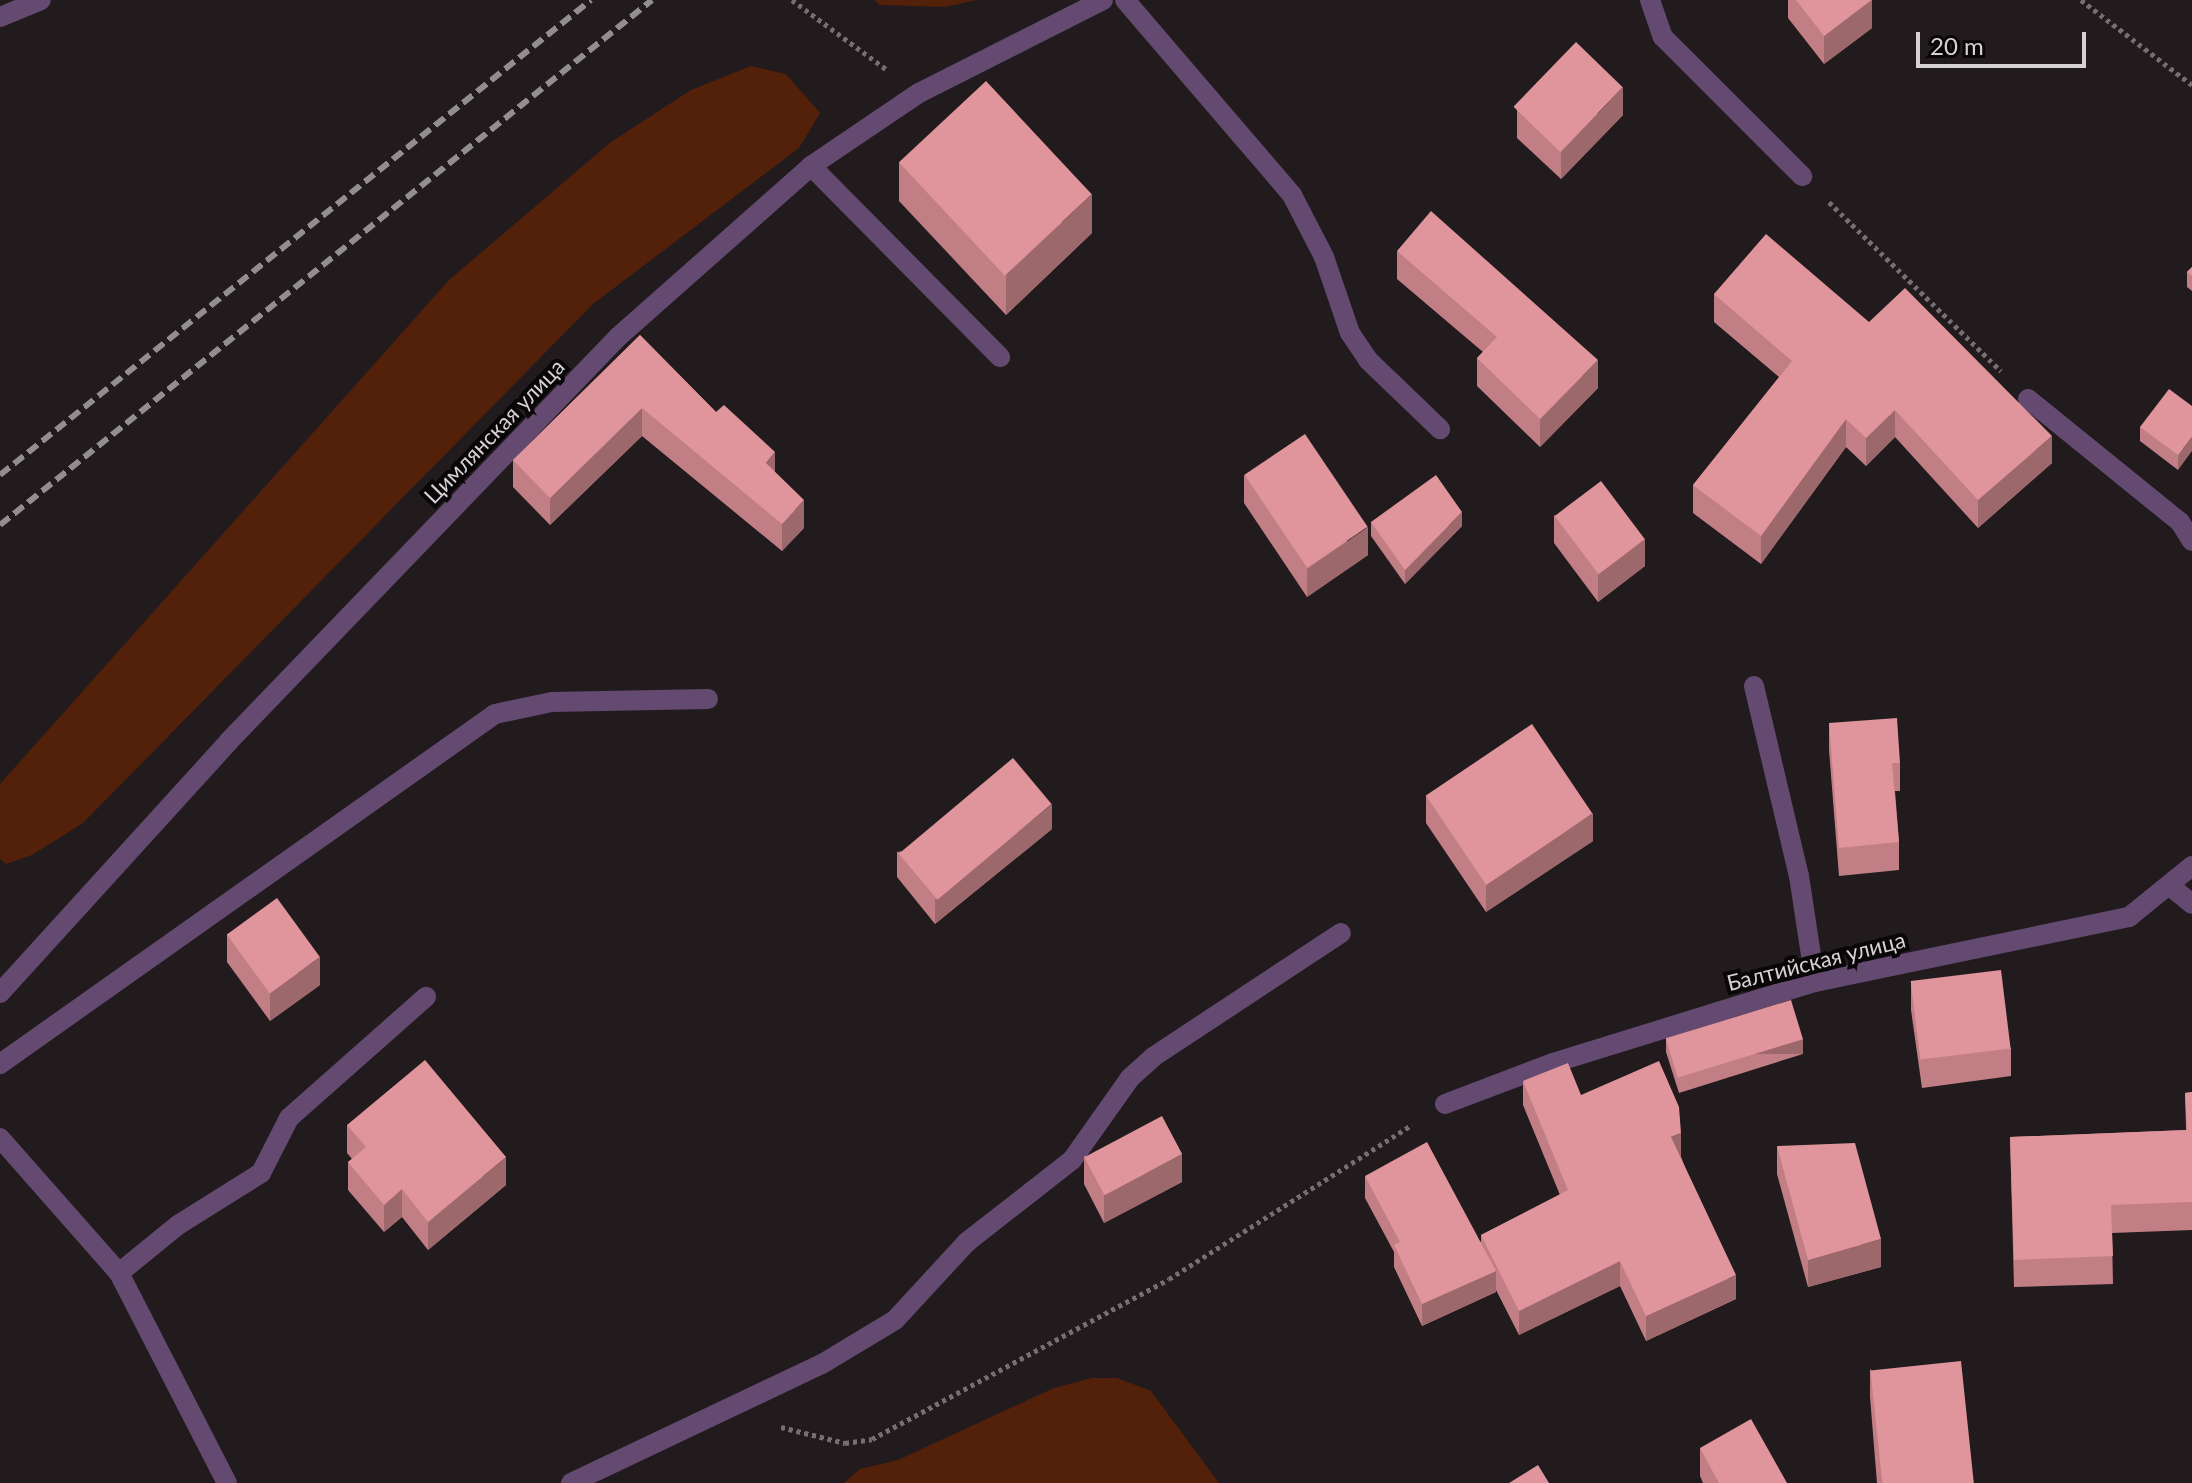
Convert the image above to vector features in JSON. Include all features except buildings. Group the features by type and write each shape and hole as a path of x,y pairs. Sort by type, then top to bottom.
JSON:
{"street":[{"path":"0,17 41,0"},
{"name":"Цимлянская улица","path":"0,993 229,741 618,337 811,166 919,93 1103,0"},
{"path":"1125,0 1292,195 1324,257 1350,333 1368,360 1440,429"},
{"path":"1650,0 1663,37 1802,176"},
{"path":"811,166 1000,357"},
{"path":"2028,399 2180,522 2192,541"},
{"path":"1754,686 1799,876 1815,982"},
{"path":"0,1064 495,714 552,702 708,699"},
{"name":"Балтийская улица","path":"1445,1104 1490,1083 1815,982 2129,917 2192,866"},
{"path":"2170,886 2192,904"},
{"path":"571,1483 822,1364 895,1320 967,1242 1072,1160 1130,1078 1153,1057 1341,933"},
{"path":"119,1273 178,1225 261,1173 289,1118 335,1083 426,997"},
{"path":"0,1138 119,1273 227,1483"}],"path":[{"path":"792,0 919,93"},
{"path":"2081,0 2192,85"},
{"path":"1802,176 2028,399"},
{"path":"747,1398 774,1424 811,1438 845,1443 872,1439 1169,1279 1445,1104"}],"shaded area":[{"path":"874,0 977,0 945,7 880,5"},
{"path":"751,66 786,74 820,113 799,148 593,304 83,823 32,855 6,864 0,859 0,784 449,280 611,142 691,90"},
{"path":"1092,1378 1117,1378 1151,1391 1219,1483 844,1483 860,1469 898,1460 1054,1388"}],"railway":[{"path":"0,475 591,0"},
{"path":"0,525 652,0"}]}
